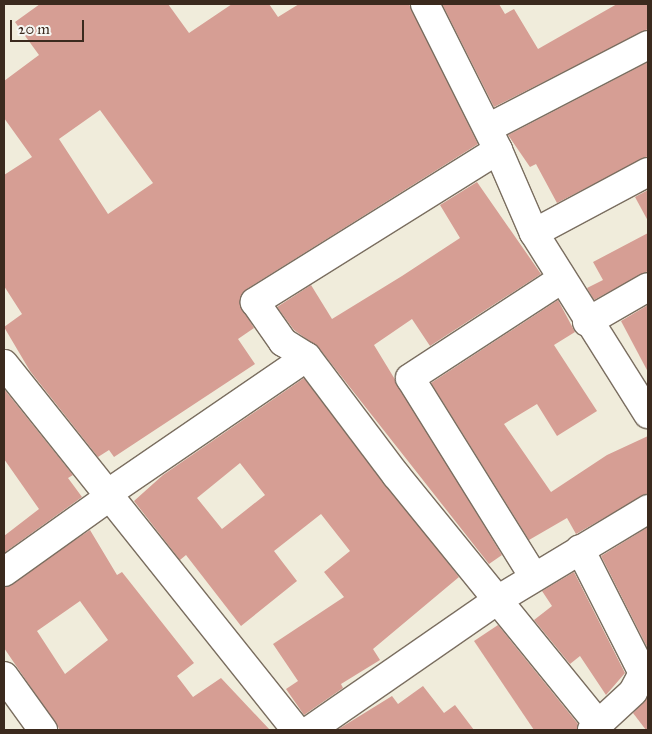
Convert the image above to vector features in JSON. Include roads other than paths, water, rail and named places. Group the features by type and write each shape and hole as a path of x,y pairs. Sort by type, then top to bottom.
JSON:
{"street":[{"path":"425,4 493,139 534,233 587,322 648,414"},
{"path":"580,549 642,674 633,692 595,727 499,599 396,475 307,357 283,342 256,302 493,139 648,45"},
{"path":"534,233 648,172"},
{"path":"534,577 410,378 562,279"},
{"path":"587,322 648,287"},
{"path":"4,572 108,496 307,357"},
{"path":"5,369 296,730"},
{"path":"310,730 499,599 648,509"},
{"path":"4,676 42,730"}]}
